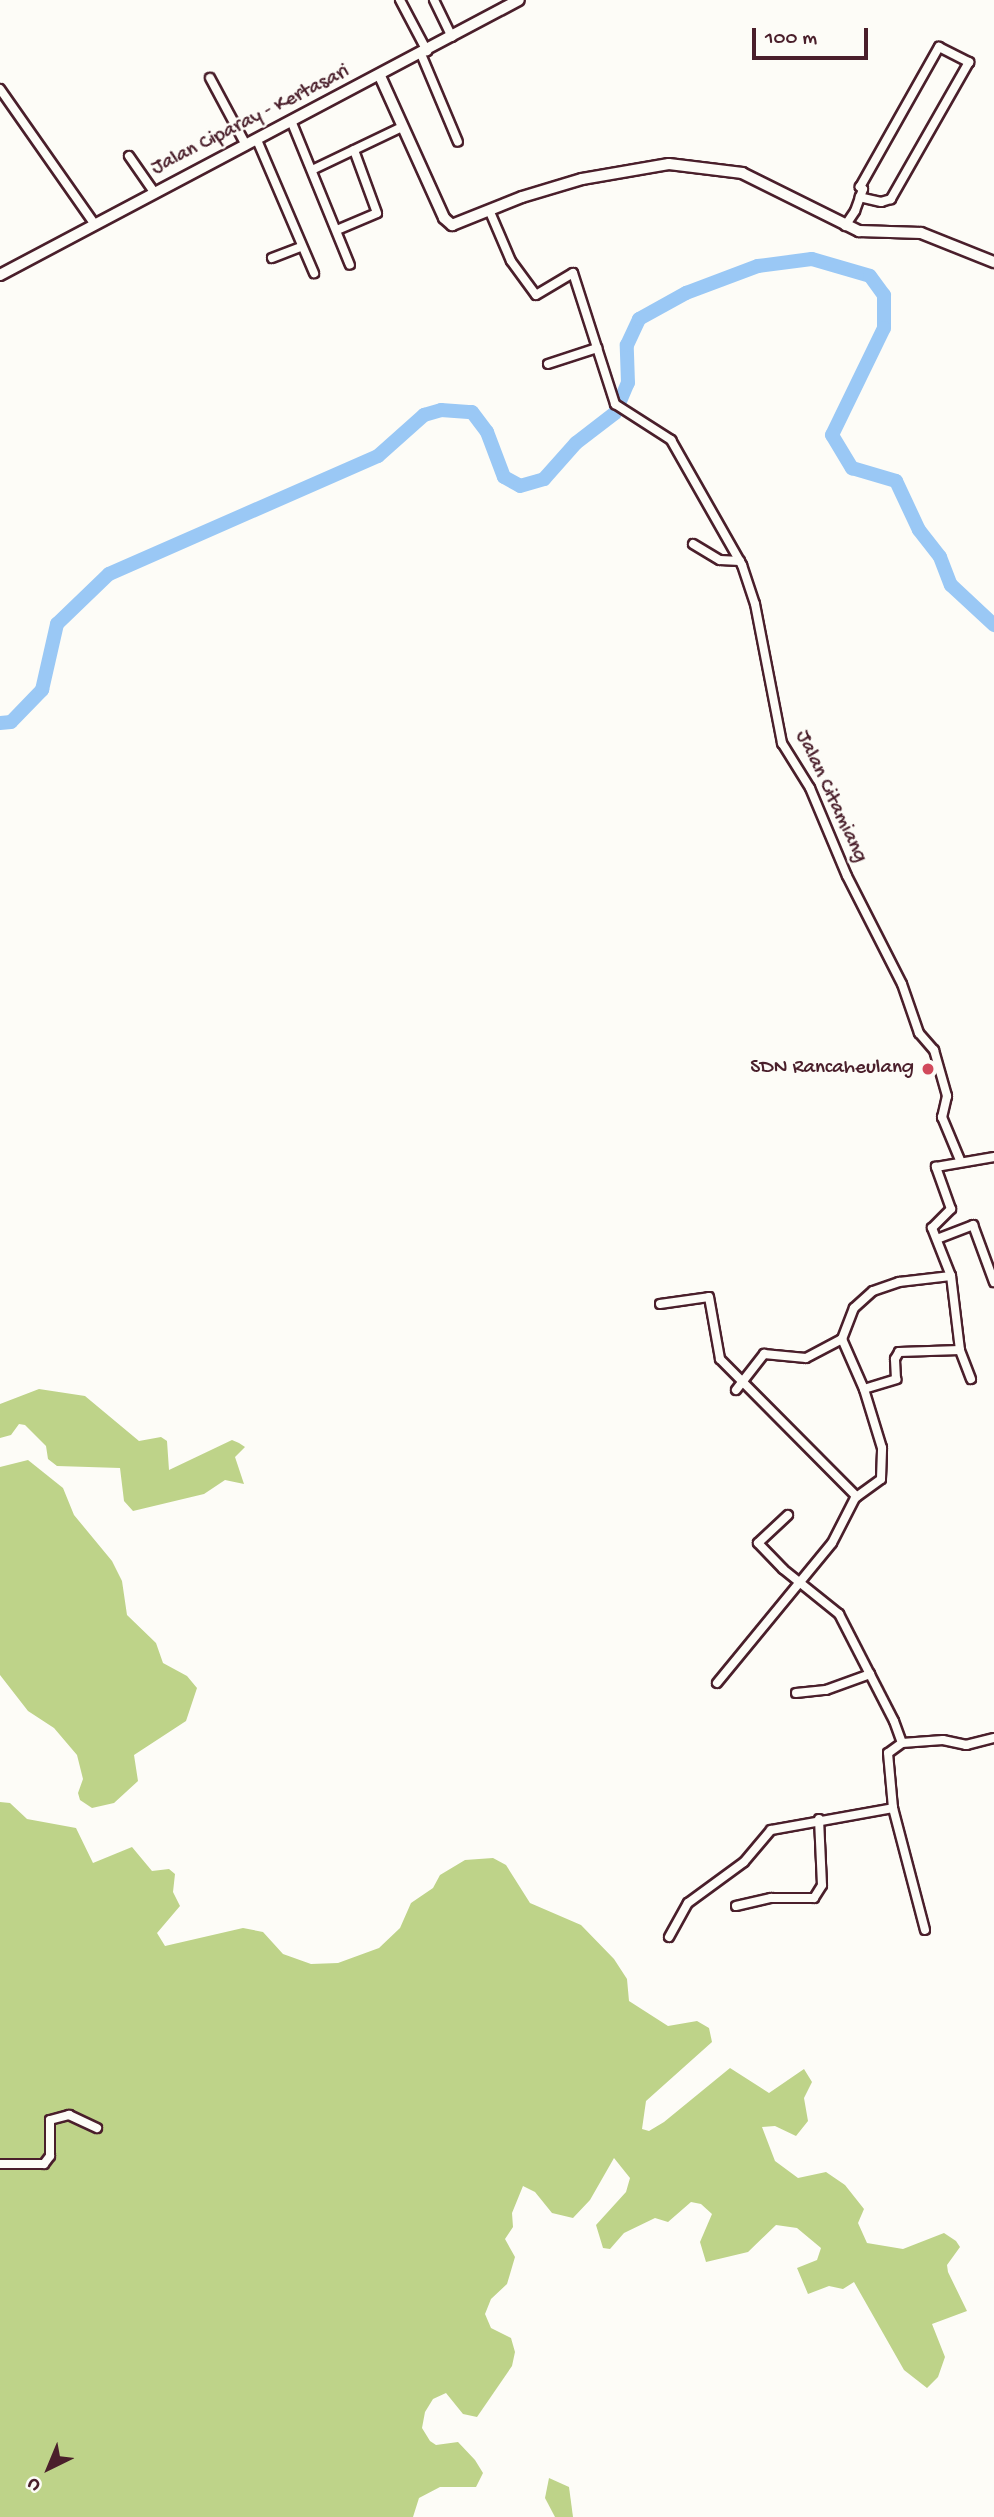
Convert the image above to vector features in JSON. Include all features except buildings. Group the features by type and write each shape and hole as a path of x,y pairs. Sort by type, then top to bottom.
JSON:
{"main road":[{"name":"Jalan Ciparay - Kertasari","path":"0,275 519,0"}],"street":[{"path":"400,0 424,52 458,142"},
{"path":"433,0 452,37"},
{"path":"845,226 860,197 860,187 939,47 968,62 891,199 881,202 860,197"},
{"path":"380,76 446,221 456,226 582,179 669,164 742,173 845,226 869,233 921,233 994,261"},
{"path":"211,78 252,143 314,273"},
{"path":"0,89 94,223"},
{"path":"292,122 350,265"},
{"path":"312,170 402,127"},
{"path":"337,230 377,213 354,149"},
{"path":"129,156 154,192"},
{"path":"490,212 511,261 534,295 552,289 573,272 597,348 548,364"},
{"path":"272,258 300,247"},
{"name":"Jalan Citamiang","path":"597,348 615,404 625,413 648,422 674,444 740,561 755,604 782,743 810,788 847,876 902,984 919,1033 934,1050 947,1096 942,1117 960,1160"},
{"path":"693,544 720,560 740,561"},
{"path":"971,1379 960,1350 951,1276 933,1223 951,1209 936,1167 960,1160 994,1157"},
{"path":"937,1239 973,1225 994,1282"},
{"path":"738,1387 764,1354 806,1358 842,1339 855,1308 873,1292 899,1282 951,1276"},
{"path":"660,1304 709,1297 716,1353 738,1387 857,1497"},
{"path":"717,1682 832,1543 857,1497 881,1479 885,1466 864,1389 842,1339"},
{"path":"864,1389 897,1378 895,1359 899,1352 960,1350"},
{"path":"788,1515 758,1543 798,1582 839,1614 902,1743"},
{"path":"796,1693 826,1690 870,1674"},
{"path":"925,1930 893,1808 888,1753 902,1743 943,1740 966,1745 994,1738"},
{"path":"669,1937 688,1903 744,1862 771,1830 819,1819 893,1808"},
{"path":"736,1906 771,1898 814,1898 822,1885 819,1819"},
{"path":"0,2164 44,2164 50,2156 50,2120 69,2115 97,2128"}],"green space":[{"path":"39,1389 85,1396 139,1441 161,1437 167,1441 169,1470 232,1440 239,1443 245,1447 235,1457 244,1484 225,1480 204,1494 133,1511 124,1501 120,1468 57,1466 48,1459 46,1446 25,1425 19,1424 11,1435 0,1438 0,1404"},
{"path":"28,1460 63,1488 74,1515 112,1561 122,1581 127,1615 156,1643 163,1663 187,1676 197,1688 186,1721 134,1755 138,1781 114,1803 92,1808 80,1800 78,1793 83,1779 77,1755 54,1728 28,1711 0,1675 0,1467"},
{"path":"0,1802 10,1803 27,1819 76,1828 93,1863 132,1847 152,1871 169,1869 175,1874 173,1892 180,1906 157,1933 165,1946 243,1928 263,1932 283,1954 311,1964 338,1963 379,1948 400,1928 411,1903 433,1888 440,1875 465,1860 493,1858 506,1865 530,1903 581,1925 614,1959 627,1979 629,2001 668,2026 697,2021 709,2028 712,2042 646,2101 642,2129 649,2131 664,2122 730,2068 769,2093 804,2069 812,2082 804,2098 808,2121 796,2136 775,2126 762,2127 775,2161 798,2178 826,2172 845,2185 864,2209 858,2223 867,2243 903,2249 944,2233 956,2241 960,2247 947,2265 948,2272 967,2311 932,2324 945,2357 938,2377 927,2388 904,2370 854,2282 843,2289 829,2286 808,2294 797,2268 817,2260 821,2248 797,2228 776,2225 748,2252 706,2262 700,2242 712,2214 701,2204 691,2202 668,2222 655,2218 624,2233 610,2249 603,2248 596,2225 626,2192 630,2178 614,2158 590,2200 573,2218 552,2213 535,2192 523,2186 512,2213 513,2227 505,2239 515,2257 507,2284 491,2299 485,2314 491,2328 511,2338 515,2352 512,2366 477,2417 463,2414 446,2393 433,2399 425,2412 422,2428 430,2441 436,2445 458,2442 475,2460 483,2473 476,2487 440,2487 419,2498 413,2517 0,2517"},
{"path":"549,2478 569,2487 573,2517 555,2517 545,2498"}],"waterway":[{"path":"0,723 11,722 42,690 57,624 109,574 378,456 424,415 441,410 472,412 487,432 504,477 520,486 544,479 576,443 615,413 628,383 627,345 639,319 686,293 758,266 812,259 870,276 884,295 884,328 832,435 852,468 896,481 919,530 940,557 951,585 994,625"}],"place":[{"name":"SDN Rancaheulang","path":"928,1069"}]}
